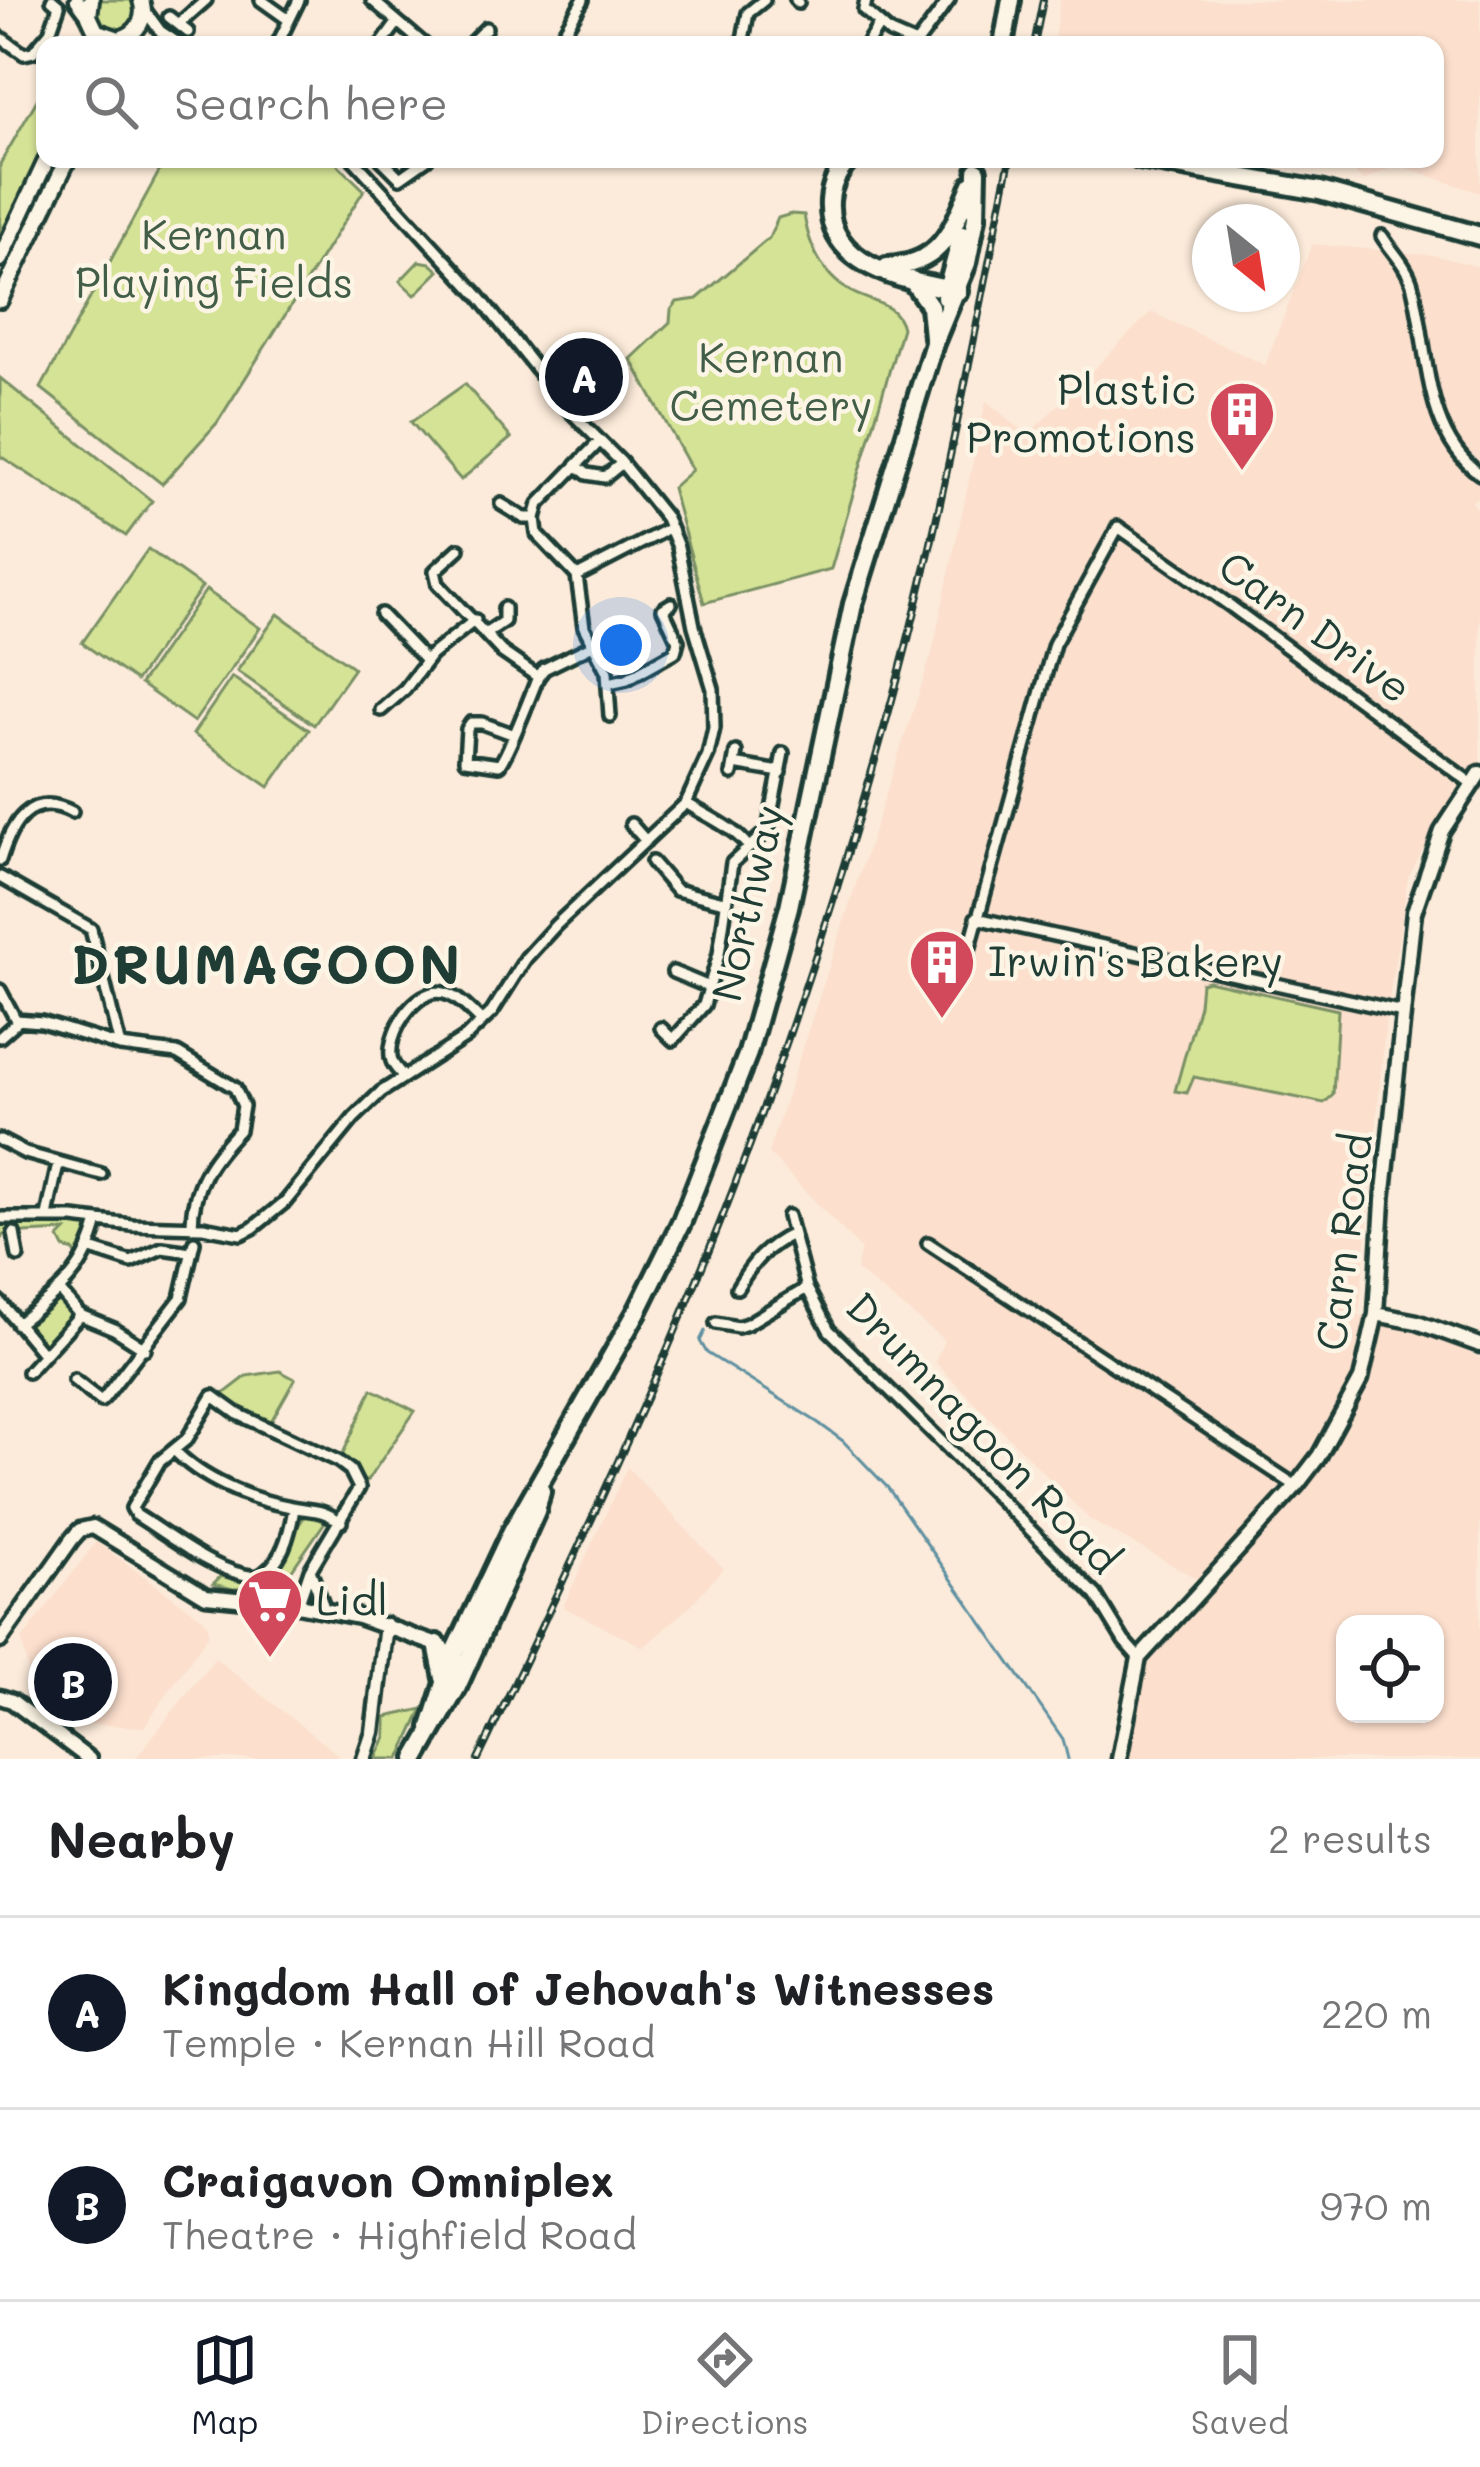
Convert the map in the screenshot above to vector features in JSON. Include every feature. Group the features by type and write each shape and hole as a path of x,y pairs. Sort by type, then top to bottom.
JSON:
{"highway":[{"path":"1005,36 1012,0"},
{"path":"843,168 830,193 832,226 850,253 874,268 953,290 979,168"},
{"path":"874,268 917,263 942,245 978,168"},
{"name":"Northway","path":"431,1727 444,1678 463,1656 464,1630 512,1531 665,1256 707,1163 748,1053 789,908 853,604 953,290 978,168"},
{"path":"1197,168 1367,203 1480,236"},
{"path":"912,280 930,306 934,344"},
{"name":"Northway","path":"416,1759 536,1511 545,1478"},
{"path":"434,1643 444,1678"}],"main road":[{"path":"128,36 142,4"},
{"path":"0,259 42,168"},
{"path":"0,300 64,168"}],"street":[{"path":"44,36 58,16 59,6 52,0"},
{"path":"77,0 90,13"},
{"path":"179,24 206,0"},
{"path":"261,0 289,20"},
{"path":"281,36 299,0"},
{"path":"372,0 414,36"},
{"path":"561,36 583,0"},
{"path":"744,36 748,13 764,0"},
{"path":"866,0 864,10 879,25 902,36"},
{"path":"924,36 949,0"},
{"path":"142,4 166,36"},
{"path":"387,36 397,23"},
{"path":"872,36 879,25"},
{"path":"478,36 486,28"},
{"path":"138,36 160,32"},
{"path":"0,37 24,54 36,48"},
{"path":"0,1218 47,1216 241,1234 253,1228 286,1201 354,1118 403,1076 482,1022 546,936 686,802 708,755 714,728 713,689 694,626 686,573 656,502 567,408 487,305 361,168"},
{"path":"390,168 400,178 414,168"},
{"path":"1382,236 1412,282 1436,407 1447,436 1480,474"},
{"path":"599,442 539,504 535,518 537,534 577,576 584,627 609,683 610,716"},
{"path":"577,466 587,474 605,477 622,463"},
{"path":"501,504 515,505 524,518 535,518"},
{"name":"Carn Drive","path":"976,918 1054,644 1118,527 1475,778"},
{"path":"577,576 670,528"},
{"path":"459,550 435,571 435,577 502,652 538,677"},
{"path":"609,683 627,679 675,652 678,641 663,609 671,604"},
{"path":"488,632 504,621 503,606"},
{"path":"381,710 426,661 475,620"},
{"path":"384,622 426,661"},
{"path":"512,734 482,722 471,723 465,760 499,766 506,760 512,734 544,668 591,646"},
{"path":"736,752 733,769 780,772"},
{"path":"661,1028 673,1040 704,1005 718,954 732,863 768,830 783,753"},
{"name":"Carn Road","path":"1139,1658 1296,1486 1319,1456 1361,1379 1376,1314 1411,933 1442,831 1475,778"},
{"path":"686,802 722,828 739,834 748,848"},
{"path":"0,860 15,822 29,811 43,803 72,812"},
{"path":"631,824 646,841"},
{"path":"649,879 655,866 676,890 724,902"},
{"path":"0,877 92,928 120,1046"},
{"path":"968,950 976,918 1403,1012"},
{"path":"673,972 709,987"},
{"path":"0,990 16,1020"},
{"path":"403,1076 391,1052 419,996 445,993 482,1022"},
{"path":"0,1036 16,1020 42,1022 120,1046 177,1053 236,1088 241,1096 239,1130 214,1155 200,1181 186,1227"},
{"path":"0,1140 58,1164 100,1174"},
{"path":"47,1216 58,1164"},
{"name":"Drumnagoon Road","path":"788,1216 807,1288 841,1343 1096,1595 1139,1658"},
{"path":"17,1324 79,1271 91,1250 98,1221"},
{"path":"737,1288 768,1247 792,1234"},
{"path":"0,1246 15,1238 18,1256"},
{"path":"928,1243 1296,1486"},
{"path":"74,1381 105,1404 181,1298 192,1247 162,1248 130,1262 91,1250"},
{"path":"716,1322 747,1324 807,1288"},
{"path":"59,1290 80,1315 145,1349"},
{"path":"0,1302 44,1354"},
{"path":"1376,1314 1417,1322 1480,1345"},
{"path":"28,1372 80,1315"},
{"path":"294,1508 290,1534 266,1574 240,1575 136,1515 132,1508 159,1462 187,1439 213,1396 238,1414 310,1445 350,1470 359,1488 310,1570 298,1606"},
{"path":"174,1450 185,1462 246,1495 326,1511 341,1522"},
{"path":"0,1641 72,1539 86,1528 111,1536 191,1589 213,1598 325,1610 386,1625 463,1656"},
{"path":"310,1570 325,1610"},
{"path":"364,1759 373,1732 386,1625"},
{"path":"434,1643 464,1630"},
{"path":"1119,1759 1139,1658"},
{"path":"0,1684 6,1699 89,1759"}],"shaded area":[{"path":"1060,0 1480,0 1480,193 1407,168 1444,168 1444,36 1054,36"},
{"path":"1350,168 1391,168 1363,181"},
{"path":"1312,244 1433,255 1480,267 1480,496 1472,501 1480,516 1480,762 1453,795 1408,878 1386,1018 1359,1316 1446,1342 1480,1358 1480,1759 1126,1759 1143,1666 1209,1585 1090,1520 935,1362 944,1340 856,1270 861,1249 768,1153 932,653 986,401 1028,435 1151,312 1265,365 1286,312 1300,312 1300,275"},
{"path":"627,1467 723,1568 644,1647 563,1607"},
{"path":"96,1542 208,1626 208,1635 144,1727 71,1723 33,1695 22,1640"},
{"path":"215,1658 337,1754 334,1759 135,1759"}],"green space":[{"path":"99,0 134,0 133,25 116,33 101,26 95,17"},
{"path":"36,102 36,167 0,237 0,164"},
{"name":"Kernan Playing Fields","path":"161,168 341,168 364,190 217,423 162,484 41,388"},
{"name":"Kernan Cemetery","path":"804,215 813,248 831,276 848,290 894,312 902,328 831,569 704,603 672,488 692,470 631,359 670,322 677,302 697,299 769,238 778,218"},
{"path":"419,261 439,271 415,295 400,281"},
{"path":"0,378 152,501 126,536 0,456"},
{"path":"465,384 511,438 461,480 411,422"},
{"path":"148,549 202,587 136,681 82,643"},
{"path":"206,590 260,628 194,722 140,684"},
{"path":"278,614 354,668 314,725 237,671"},
{"path":"232,677 309,730 269,787 193,734"},
{"path":"1201,983 1338,1010 1333,1095 1324,1103 1194,1077 1187,1093 1175,1091"},
{"path":"18,1219 87,1224 79,1261 59,1238 66,1231 4,1234 0,1242 0,1223"},
{"path":"56,1298 76,1314 43,1346 26,1325"},
{"path":"280,1371 295,1379 269,1425 221,1396 247,1376"},
{"path":"372,1389 415,1411 367,1481 361,1481 353,1466 341,1458"},
{"path":"307,1514 327,1519 280,1587 233,1589 213,1584 221,1576 253,1585 269,1581"},
{"path":"423,1709 400,1759 376,1759 386,1737 386,1717"}],"waterway":[{"path":"705,1331 700,1341 707,1353 843,1441 888,1488 1063,1739 1068,1759"}],"railway":[{"path":"1036,36 1043,0"},
{"path":"478,1759 604,1493 692,1291 744,1162 809,976 904,655 1008,168"}],"place":[{"name":"Kingdom Hall of Jehovah's Witnesses","path":"584,377"},
{"name":"Plastic Promotions","path":"1242,473"},
{"name":"Irwin's Bakery","path":"942,1021"},
{"name":"Lidl","path":"270,1660"},
{"name":"Craigavon Omniplex","path":"73,1682"}],"district":[{"name":"DRUMAGOON","path":"267,965"}]}
